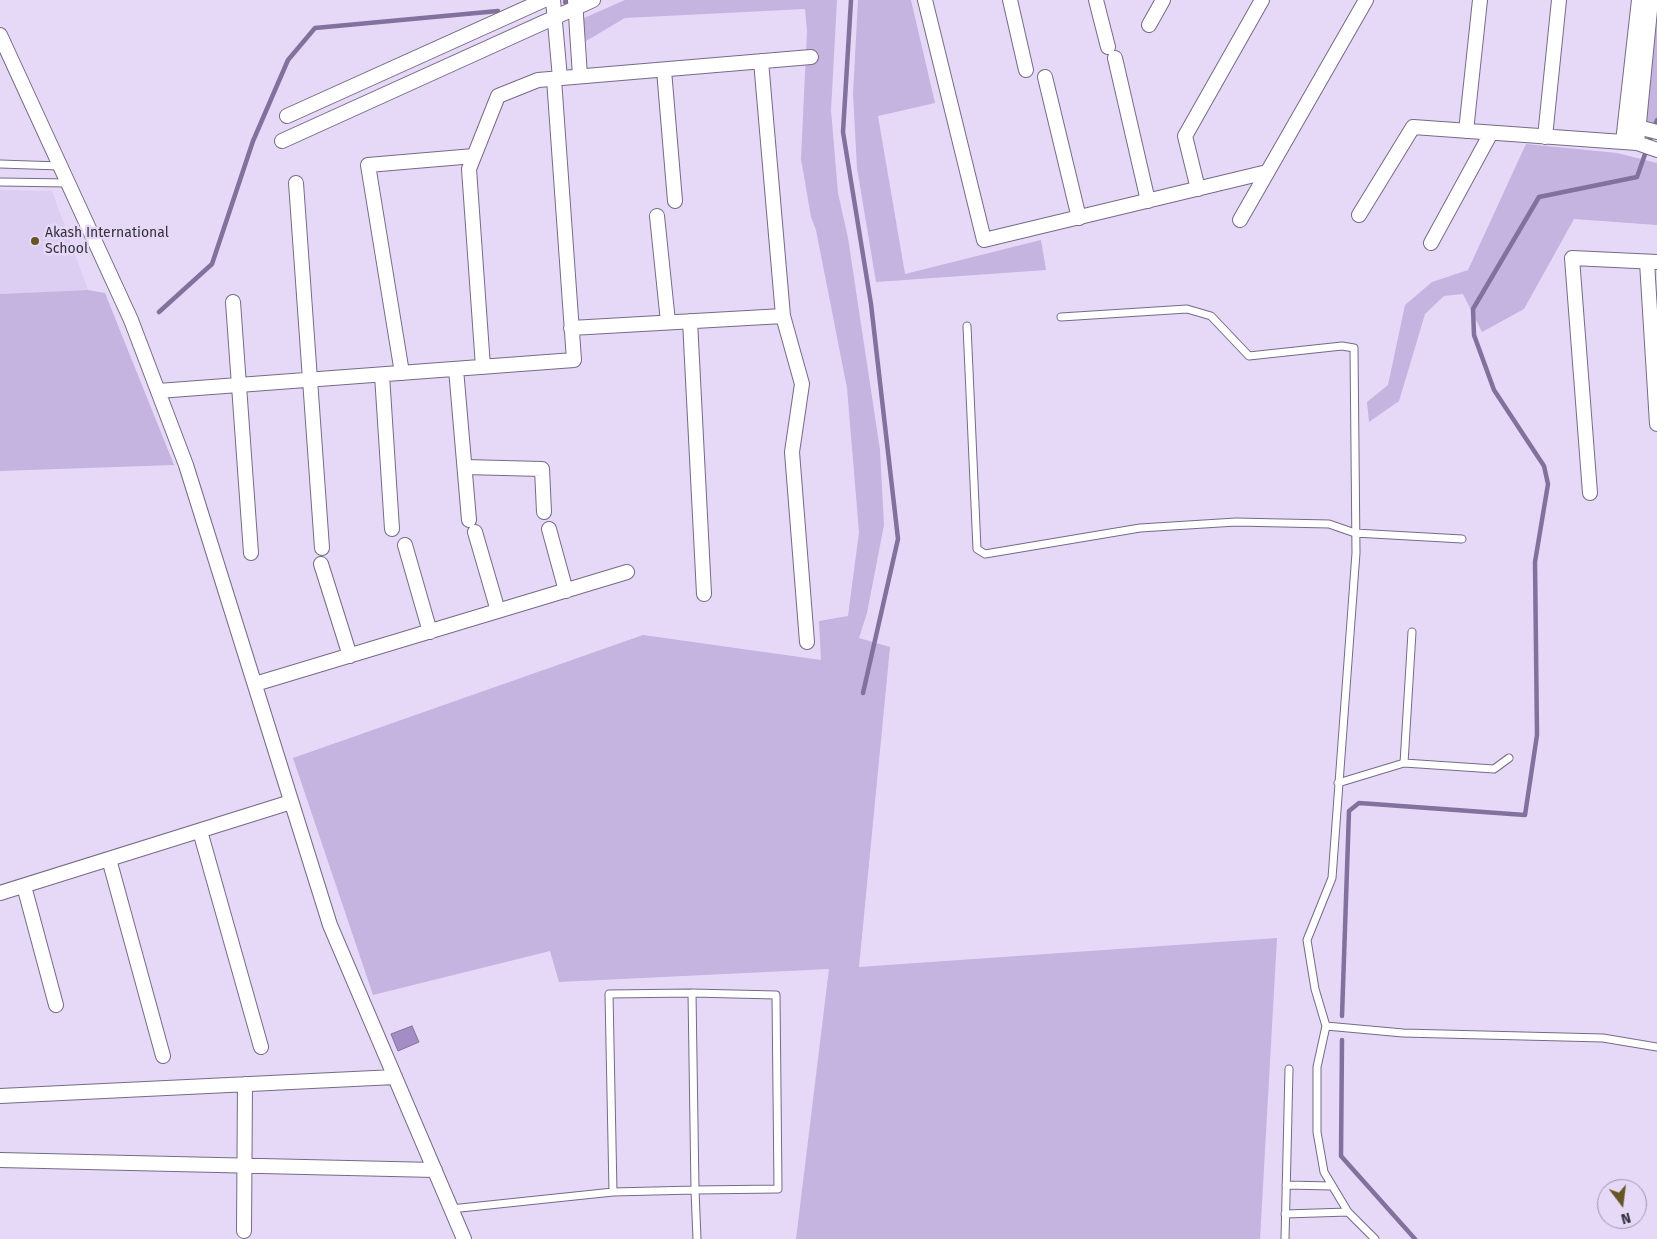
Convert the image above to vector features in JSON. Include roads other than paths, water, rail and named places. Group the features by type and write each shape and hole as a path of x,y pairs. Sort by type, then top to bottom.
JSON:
{"street":[{"path":"287,116 544,0"},
{"path":"158,391 574,360 553,0"},
{"path":"282,141 554,18 575,4 593,0"},
{"path":"926,0 984,240 1267,172"},
{"path":"1010,0 1026,70"},
{"path":"1096,0 1112,52 1148,201"},
{"path":"1149,25 1163,0"},
{"path":"1198,189 1185,136 1262,0"},
{"path":"1240,220 1366,0"},
{"path":"1466,131 1480,0"},
{"path":"1545,137 1559,0"},
{"path":"1630,143 1639,0"},
{"path":"1630,143 1638,127 1652,0"},
{"path":"575,4 580,76"},
{"path":"0,35 131,320 186,465 330,925 464,1239"},
{"path":"483,367 469,169 498,96 538,80 811,57"},
{"path":"761,61 783,316 802,384 792,452 807,642"},
{"path":"664,70 675,201"},
{"path":"1045,77 1079,218"},
{"path":"1359,214 1413,127 1630,143 1657,150"},
{"path":"1638,127 1657,132"},
{"path":"1431,243 1491,133"},
{"path":"402,373 368,164 474,156"},
{"path":"296,183 322,548"},
{"path":"657,216 668,322"},
{"path":"1590,493 1572,258 1652,262 1657,424"},
{"path":"233,302 252,554"},
{"path":"571,328 783,316"},
{"path":"690,321 704,594"},
{"path":"456,369 472,526 498,611"},
{"path":"382,374 392,529"},
{"path":"465,468 542,469 544,512"},
{"path":"549,529 566,591"},
{"path":"405,545 430,632"},
{"path":"321,564 350,656"},
{"path":"254,684 627,572"},
{"path":"0,893 292,802"},
{"path":"200,831 261,1047"},
{"path":"109,859 163,1056"},
{"path":"24,886 56,1005"},
{"path":"0,1096 395,1077"},
{"path":"244,1231 245,1084"},
{"path":"0,1160 435,1170"}],"lane":[{"path":"0,164 60,166"},
{"path":"0,182 68,183"},
{"path":"1061,317 1187,309 1211,316 1249,356 1342,346 1354,348 1356,553 1332,878 1307,940 1315,989 1326,1026 1317,1067 1317,1132 1324,1172 1348,1212 1375,1239"},
{"path":"967,326 977,549 985,554 1140,528 1236,522 1328,524 1355,533 1462,539"},
{"path":"1404,763 1412,632"},
{"path":"1338,783 1404,763 1494,769 1509,758"},
{"path":"692,993 697,1239"},
{"path":"451,1209 613,1192 778,1190 776,995 609,994 613,1192"},
{"path":"1326,1026 1403,1033 1603,1038 1657,1047"},
{"path":"1284,1239 1288,1069"},
{"path":"1286,1184 1332,1186"},
{"path":"1285,1214 1348,1212"}],"waterway":[{"path":"851,0 843,132 871,304 898,539 863,693"},
{"path":"159,312 212,264 253,141 288,60 315,28 498,11"},
{"path":"1342,1016 1349,811 1359,803 1525,815 1537,735 1535,562 1548,484 1544,466 1494,390 1474,335 1473,309 1539,197 1637,177 1657,120"},
{"path":"1342,1040 1341,1156 1415,1239"}],"place":[{"name":"Akash International School","path":"35,241"}]}
